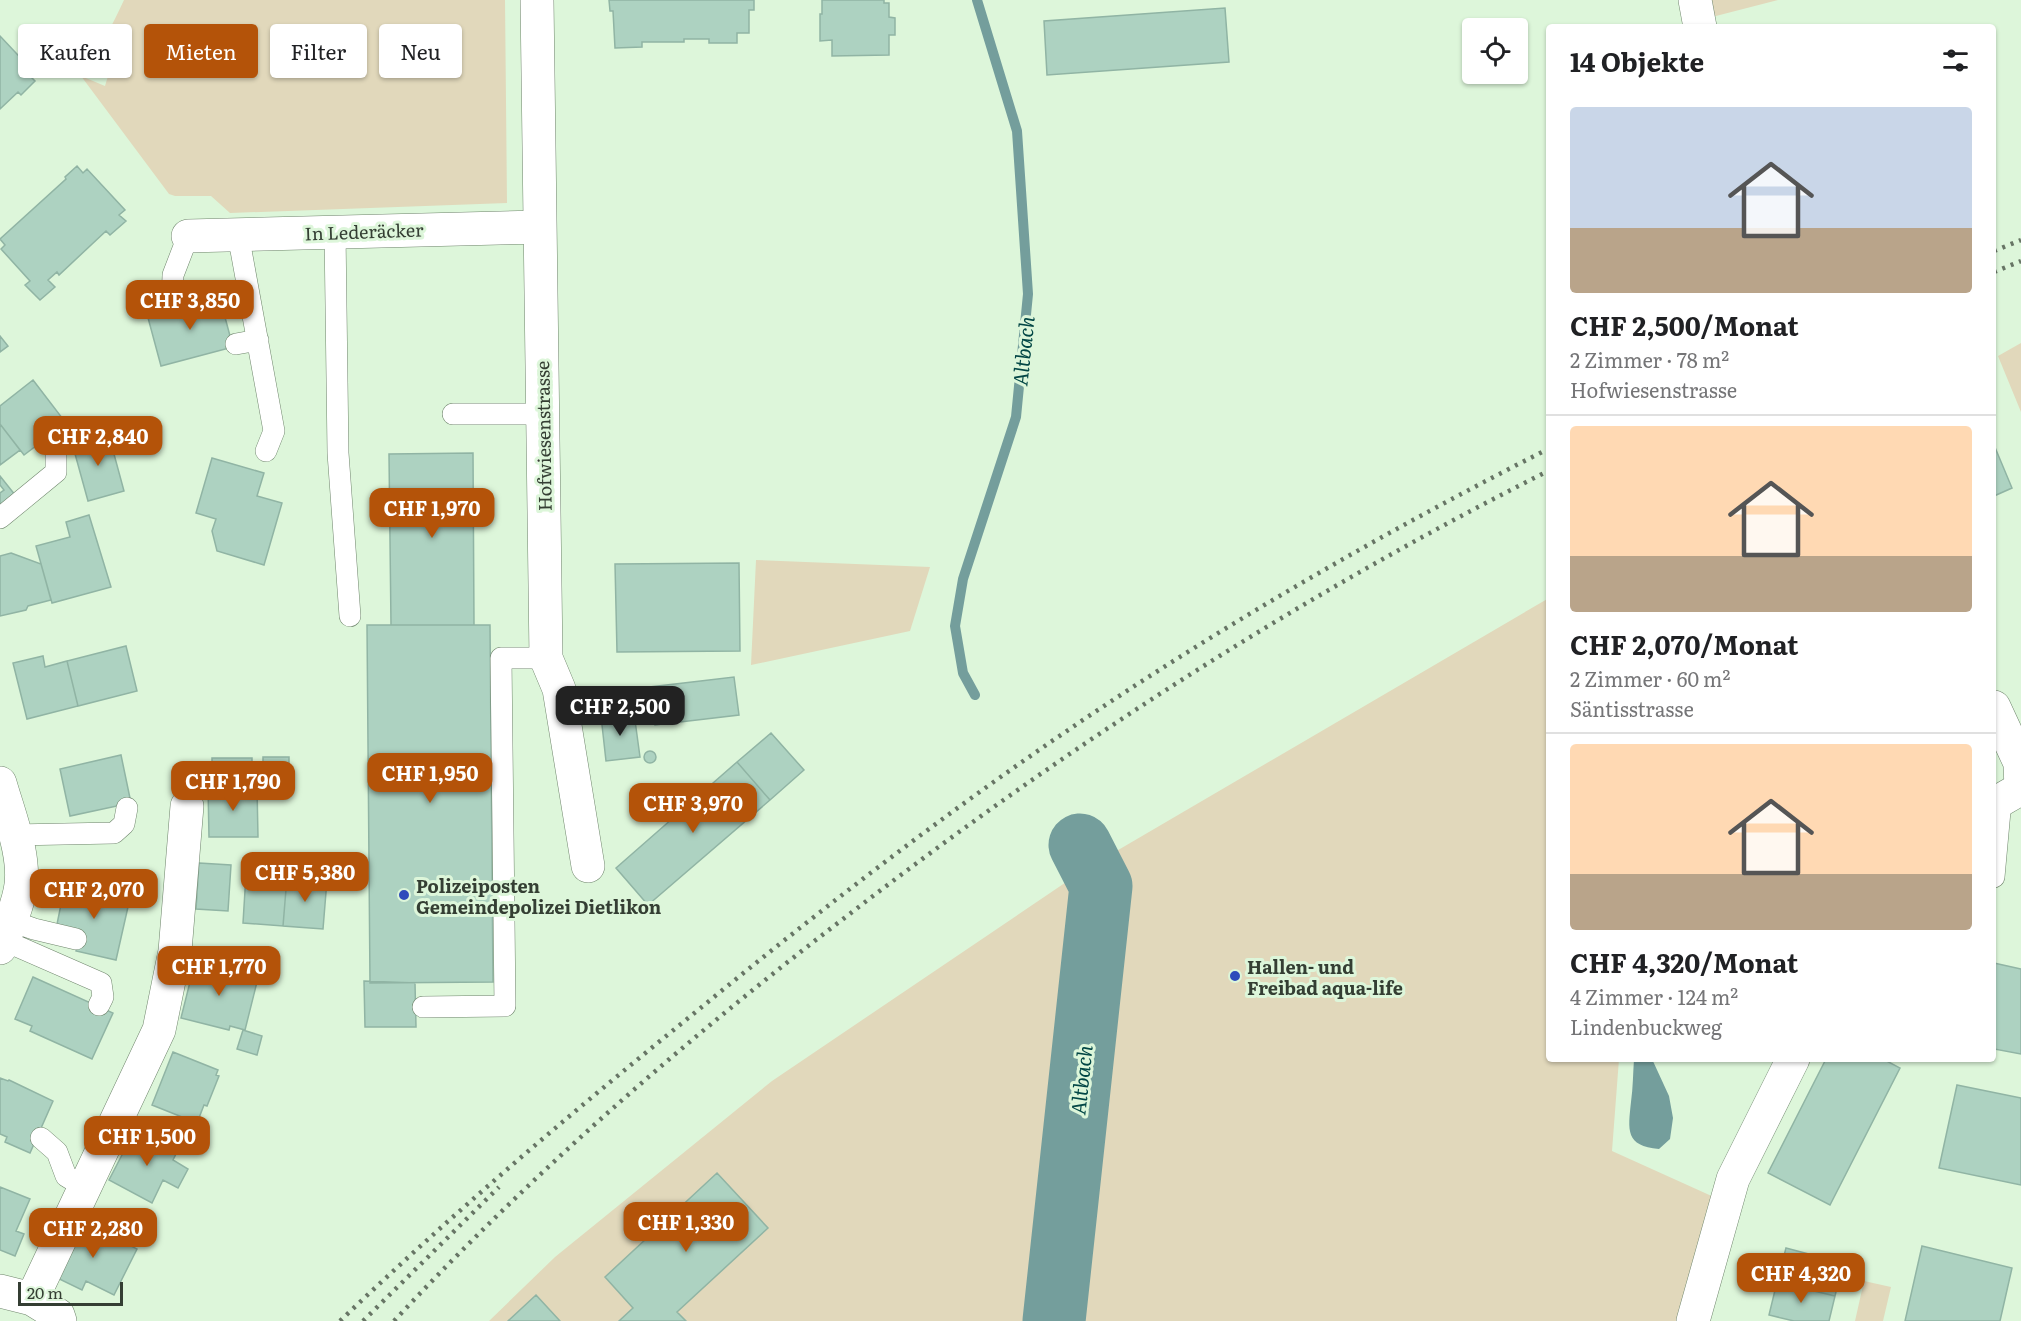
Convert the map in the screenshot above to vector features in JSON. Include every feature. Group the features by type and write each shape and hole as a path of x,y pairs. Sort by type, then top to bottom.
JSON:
{"street":[{"name":"Hofwiesenstrasse","path":"537,0 546,658 560,689 588,866"},
{"path":"1695,0 1699,24"},
{"name":"In Lederäcker","path":"188,236 540,227"},
{"path":"1996,710 2020,763 2009,796"},
{"path":"0,783 21,862 21,889 5,936"},
{"path":"32,1299 159,1030 175,951 187,806"},
{"path":"1693,1321 1733,1179 1792,1062"},
{"path":"0,1291 32,1299 58,1315 60,1321"}],"lane":[{"path":"335,232 338,453 350,616"},
{"path":"238,234 274,431 266,451"},
{"path":"172,304 173,275 188,236"},
{"path":"236,344 258,340"},
{"path":"453,414 543,414"},
{"path":"0,518 56,472 56,453"},
{"path":"423,1007 505,1006 501,658 546,658"},
{"path":"1996,866 2009,796"},
{"path":"14,835 114,833 124,824 127,808"},
{"path":"5,936 34,929 76,939"},
{"path":"5,936 101,983 103,997 99,1005"},
{"path":"41,1137 57,1152 66,1176 84,1187"}],"shaded area":[{"path":"124,0 505,0 507,203 230,213 211,196 169,194 82,78 105,86 107,78 132,78 132,24 112,24"},
{"path":"1709,0 1778,0 1712,17"},
{"path":"2021,343 2021,412 1998,356"},
{"path":"756,560 930,567 910,631 751,665"},
{"name":"Hallen- und Freibad aqua-life","path":"1546,600 1546,1062 1619,1062 1612,1151 1716,1198 1683,1321 489,1321 555,1257 772,1081 1084,870"},
{"path":"1864,1281 1891,1287 1883,1321 1855,1321"}],"water":[{"path":"1634,1062 1653,1062 1669,1096 1673,1118 1670,1139 1659,1149 1640,1144 1631,1135 1629,1121"}],"building":[{"path":"609,0 754,0 754,10 749,10 749,33 737,33 737,43 709,43 709,39 684,39 684,42 642,42 642,47 615,48 613,11 610,11"},
{"path":"822,0 884,0 884,3 889,3 889,17 895,18 895,35 889,35 889,55 832,56 832,40 820,41"},
{"path":"1225,8 1229,62 1047,75 1044,21"},
{"path":"0,36 18,55 18,78 32,78 35,81 21,95 18,92 0,109"},
{"path":"77,166 83,173 87,169 125,210 119,215 126,221 110,235 106,231 59,275 57,272 48,280 55,287 40,300 25,285 30,281 1,249 5,245 0,239 66,179 65,177"},
{"path":"219,295 233,347 161,366 147,314"},
{"path":"0,336 8,346 0,352"},
{"path":"33,380 66,423 24,455 0,424 0,406"},
{"path":"0,424 20,450 0,465"},
{"path":"108,432 124,491 88,501 72,443"},
{"path":"1996,450 2012,488 1996,495"},
{"path":"473,453 474,625 391,625 389,454"},
{"path":"212,458 264,473 257,496 282,503 264,565 217,551 212,531 216,519 196,513"},
{"path":"0,476 16,496 0,508 0,493 4,490 0,485"},
{"path":"89,515 111,587 52,603 36,546 70,537 66,522"},
{"path":"11,553 41,564 51,600 28,606 26,610 0,616 0,556"},
{"path":"739,563 740,651 617,652 615,564"},
{"path":"367,625 490,625 493,982 370,983"},
{"path":"126,646 137,691 78,706 67,661"},
{"path":"43,656 45,667 67,661 78,706 27,719 13,663"},
{"path":"734,677 739,715 655,725 650,687"},
{"path":"634,713 640,757 606,761 601,716"},
{"path":"771,733 804,770 770,800 737,762"},
{"path":"652,751 656,757 652,763 648,763 644,755"},
{"path":"121,755 131,803 70,816 60,769"},
{"path":"263,757 289,757 289,773 263,773"},
{"path":"212,758 252,758 254,786 212,787"},
{"path":"737,762 770,800 648,905 616,868"},
{"path":"208,787 257,787 258,837 209,837"},
{"path":"199,863 231,865 228,911 196,909"},
{"path":"246,874 287,877 283,926 243,923"},
{"path":"287,877 327,880 323,929 283,926"},
{"path":"65,885 118,893 118,896 130,898 116,960 76,951 79,934 56,929"},
{"path":"195,962 258,978 245,1030 230,1026 229,1030 181,1018"},
{"path":"1996,963 2021,969 2021,1054 1996,1049"},
{"path":"33,977 113,1013 92,1059 30,1031 32,1026 15,1019"},
{"path":"364,981 415,983 416,1027 365,1027"},
{"path":"243,1030 262,1036 257,1055 237,1049"},
{"path":"173,1052 218,1070 216,1075 219,1076 207,1106 204,1105 197,1123 152,1105"},
{"path":"1824,1062 1889,1062 1900,1068 1830,1205 1768,1173"},
{"path":"0,1078 53,1101 30,1153 5,1142 7,1137 0,1134"},
{"path":"1957,1085 2021,1098 2021,1185 1939,1168"},
{"path":"135,1130 177,1152 173,1160 188,1169 178,1188 163,1180 152,1203 109,1180"},
{"path":"717,1173 768,1228 677,1312 686,1321 619,1321 633,1308 605,1277"},
{"path":"0,1187 30,1199 16,1231 24,1234 15,1256 0,1250"},
{"path":"78,1218 137,1249 114,1295 86,1281 82,1290 51,1275"},
{"path":"1922,1246 2012,1268 2000,1321 1905,1321"},
{"path":"1786,1248 1843,1263 1835,1296 1777,1282"},
{"path":"1777,1282 1835,1296 1829,1321 1794,1321 1769,1315"},
{"path":"536,1295 560,1321 508,1321"}],"waterway":[{"name":"Altbach","path":"975,695 963,673 955,626 963,579 1016,417 1028,294 1017,131 977,0"},
{"name":"Altbach","path":"1054,1321 1101,886 1080,845"}],"railway":[{"path":"1996,250 2021,240"},
{"path":"1996,271 2021,261"},
{"path":"340,1321 513,1164 602,1089 806,923 1002,776 1201,643 1409,522 1546,450"},
{"path":"394,1321 500,1213 669,1059 787,963 930,853 1100,733 1276,621 1457,518 1546,472"},
{"path":"363,1321 499,1187"}],"place":[{"name":"Polizeiposten Gemeindepolizei Dietlikon","path":"404,895"},
{"name":"Hallen- und Freibad aqua-life","path":"1235,976"}]}
